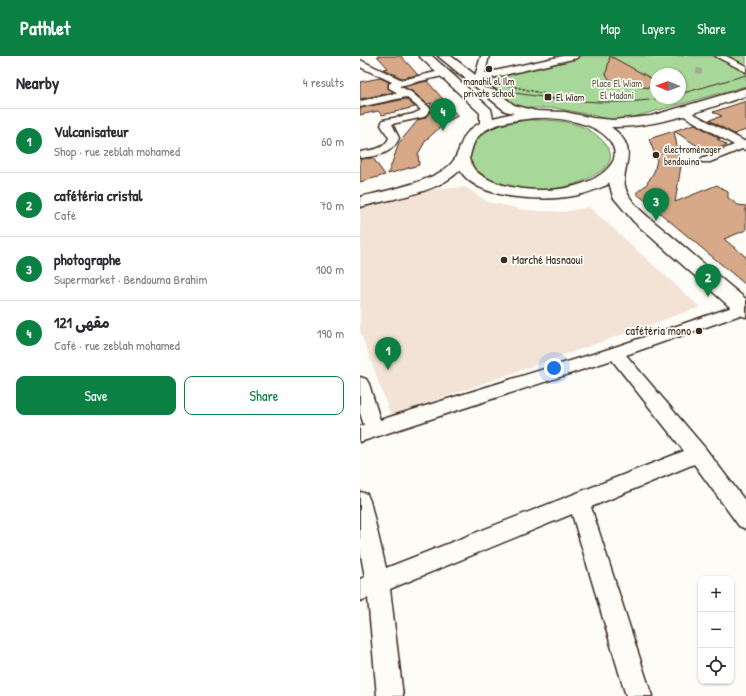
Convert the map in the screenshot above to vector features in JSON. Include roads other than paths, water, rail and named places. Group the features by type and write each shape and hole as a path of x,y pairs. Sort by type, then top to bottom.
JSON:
{"main road":[{"path":"425,56 486,112 487,125"},
{"path":"444,56 475,78 510,108 561,115 585,121 617,124 634,123 657,118 746,92"},
{"path":"360,202 428,183 452,172 461,161 462,148 471,135 487,125 514,117 546,114"},
{"path":"657,118 629,133 623,140 616,178 621,198 640,218 745,308"},
{"path":"555,195 585,189 598,184 616,170 621,155 618,142 609,132 585,121"},
{"path":"461,161 470,175 482,183 503,191 522,194 592,194 604,197 640,218"},
{"path":"428,183 456,180 482,183"}],"street":[{"path":"475,78 485,56"},
{"path":"475,78 574,56"},
{"path":"719,56 746,69"},
{"path":"360,63 398,81 444,73"},
{"path":"360,156 386,149 392,145 394,138 386,125 387,122 421,116 425,113 426,109 408,94 394,88 394,84 398,81"},
{"path":"360,104 408,94"},
{"path":"682,111 745,145"},
{"path":"706,160 745,145"},
{"path":"360,384 367,432 615,353 745,308"},
{"path":"615,353 698,454 746,518"},
{"path":"369,587 698,454"},
{"path":"360,501 369,587 390,696"},
{"path":"579,502 639,696"}],"tram line":[{"path":"433,56 459,77 481,87 490,89 576,101 619,102 650,100"},
{"path":"686,92 746,75"}],"place":[{"name":"manahil el Ilm private school","path":"489,69"},
{"name":"El Wiam","path":"548,97"},
{"name":"مقهى 121","path":"443,131"},
{"name":"électroménager bendouina","path":"656,155"},
{"name":"photographe","path":"656,221"},
{"name":"Marché Hasnaoui","path":"504,260"},
{"name":"cafétéria cristal","path":"708,297"},
{"name":"cafétéria mono","path":"699,331"},
{"name":"Vulcanisateur","path":"388,370"}],"park label":[{"name":"Place El Wiam El Madani","path":"617,88"}]}
